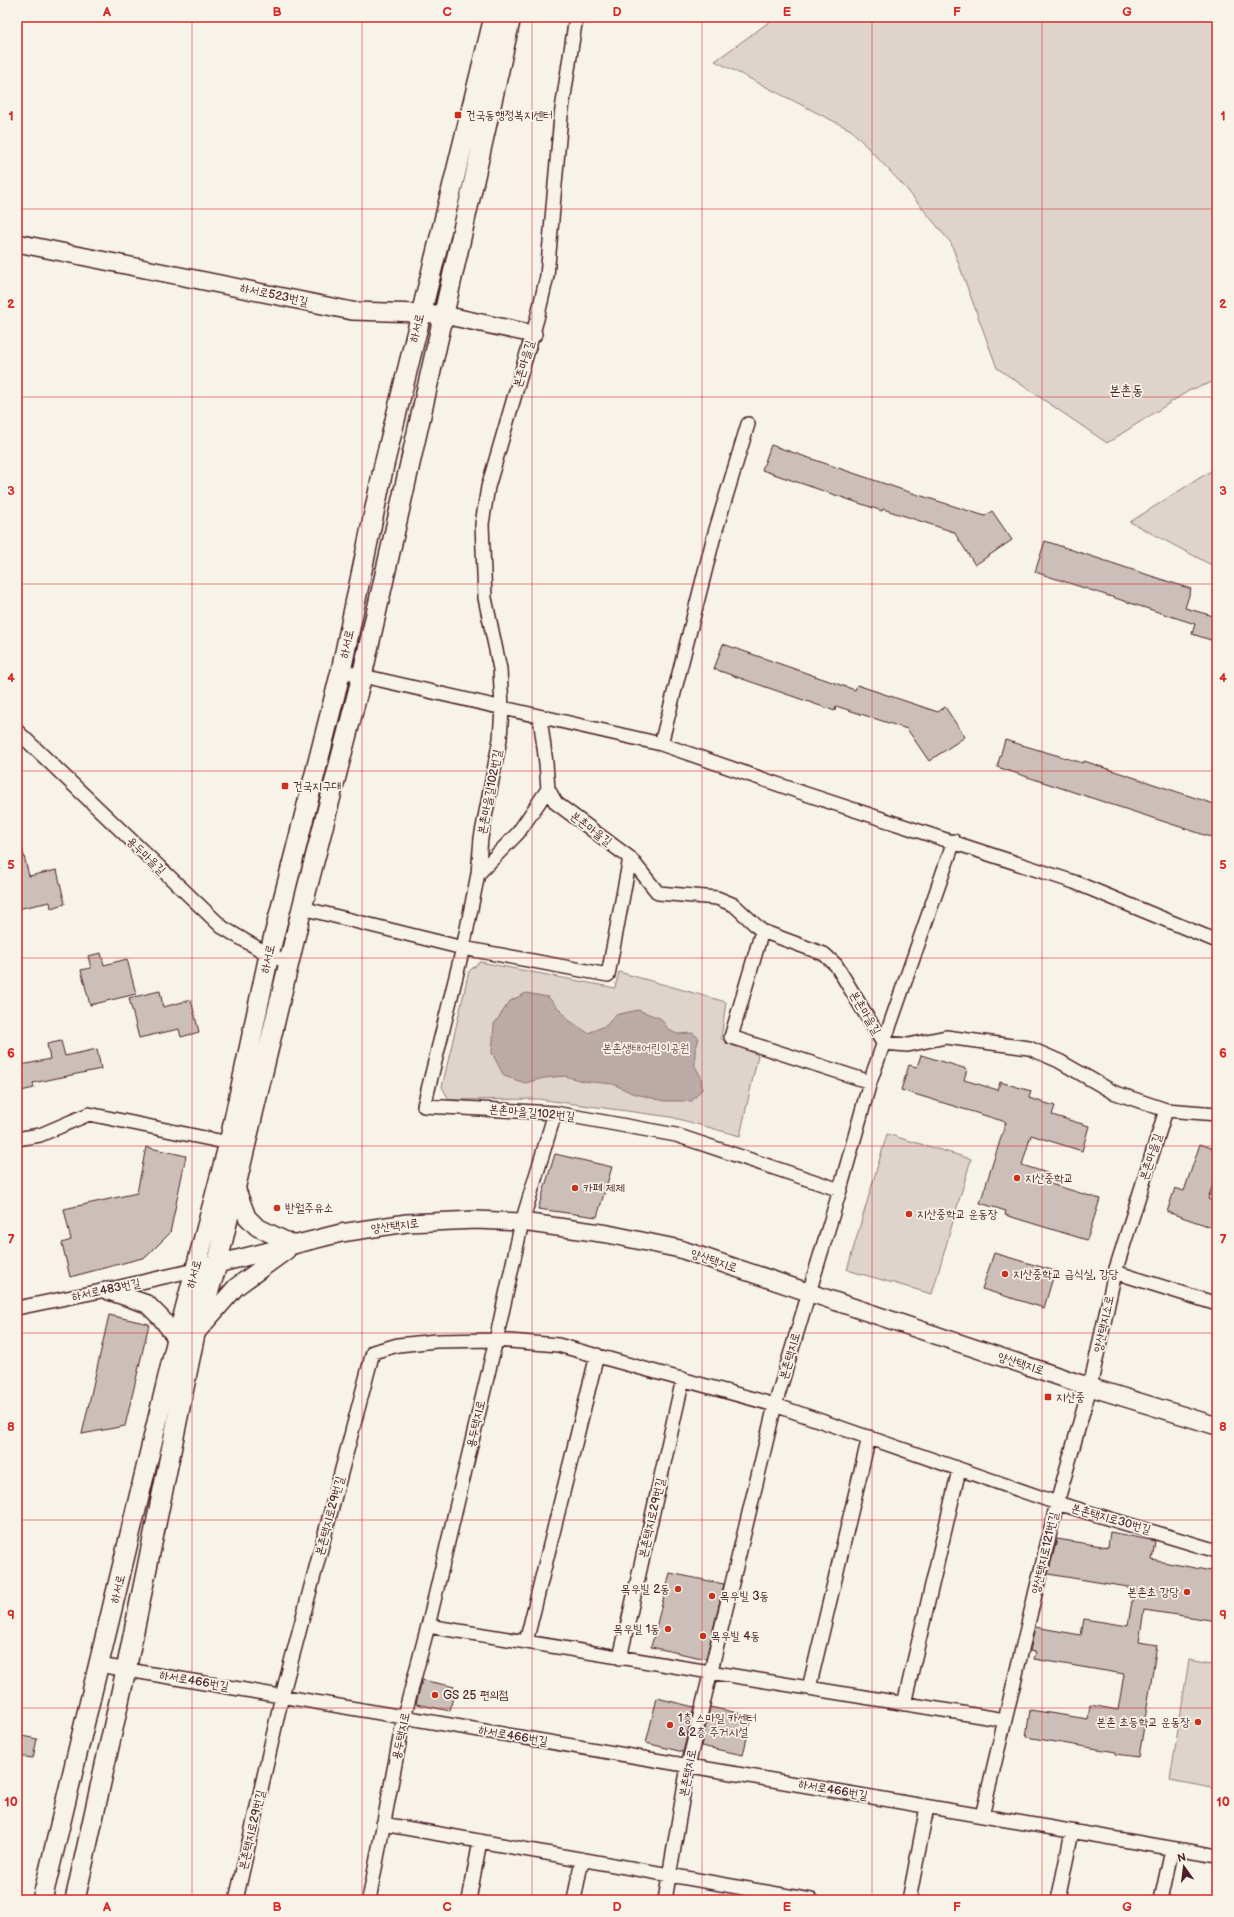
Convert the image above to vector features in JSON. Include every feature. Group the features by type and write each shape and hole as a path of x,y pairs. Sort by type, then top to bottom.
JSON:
{"main road":[{"name":"하서로","path":"42,1900 194,1270 229,1143 269,955 341,671 384,465 494,17"},
{"name":"하서로","path":"74,1900 126,1670 195,1334 217,1264 302,908 362,676 512,17"}],"street":[{"name":"본촌마을길","path":"502,708 500,669 485,598 482,524 488,487 533,334 547,276 561,116 576,17"},
{"name":"하서로523번길","path":"17,243 352,311 444,315 533,334"},
{"path":"661,744 714,536 748,424"},
{"path":"341,671 661,744 803,793 954,841 1074,882 1217,941"},
{"name":"본촌마을길102번길","path":"502,708 500,740 481,838 478,874 463,948 424,1106 555,1113 676,1135 840,1190"},
{"name":"본촌마을길","path":"540,717 548,789 556,803 630,858 658,893 717,898 734,905 762,930 824,954 836,965 883,1043 908,1045 946,1038 1029,1048 1059,1061 1113,1092 1166,1110 1115,1272"},
{"name":"용두마을길","path":"17,731 222,927 269,955 289,962"},
{"path":"478,874 518,833 548,789"},
{"name":"본촌택지로","path":"665,1900 688,1766 775,1405 840,1190 870,1082 954,841"},
{"path":"302,908 463,948 608,975 630,858"},
{"path":"762,930 731,1037 870,1082"},
{"path":"1166,1110 1217,1114"},
{"name":"용두택지로","path":"369,1900 404,1717 428,1626 496,1340 522,1222 555,1113"},
{"path":"17,1139 40,1135 89,1114 229,1143"},
{"path":"195,1334 236,1288 294,1245 257,1227 247,1217 235,1185"},
{"name":"양산택지로","path":"194,1270 341,1233 407,1223 476,1220 522,1222 608,1234 680,1249 1090,1387 1217,1426"},
{"name":"하서로483번길","path":"17,1308 194,1270"},
{"path":"1115,1272 1217,1304"},
{"name":"양산택지소로","path":"1090,1387 1115,1272"},
{"path":"106,1290 147,1304 162,1319 177,1339"},
{"name":"본촌택지로29번길","path":"236,1900 282,1696 373,1352 398,1345 436,1341 496,1340 558,1345 775,1405"},
{"path":"526,1642 597,1355"},
{"name":"본촌택지로29번길","path":"620,1658 684,1379"},
{"name":"양산택지로121번길","path":"982,1816 1057,1503 1090,1387"},
{"name":"본촌택지로30번길","path":"775,1405 1057,1503 1217,1551"},
{"path":"809,1688 869,1437"},
{"path":"904,1704 959,1470"},
{"path":"428,1626 1005,1720"},
{"name":"하서로466번길","path":"99,1665 1217,1856"},
{"path":"909,1900 927,1807"},
{"path":"384,1824 670,1875 776,1897 811,1900"},
{"path":"1058,1900 1072,1832"},
{"path":"469,1900 480,1841"},
{"path":"1161,1900 1172,1849"},
{"path":"574,1900 582,1859"}],"green space":[{"path":"776,17 1217,17 1217,382 1216,381 1190,390 1107,443 997,368 951,243 904,186 851,130 715,61"},
{"path":"1217,467 1217,568 1130,522"},
{"name":"본촌생태어린이공원","path":"480,962 615,988 619,972 726,1002 721,1039 758,1055 740,1136 671,1117 538,1099 449,1100 442,1087 469,971"},
{"name":"지산중학교 운동장","path":"887,1134 971,1159 932,1294 847,1270"},
{"name":"본촌 초등학교 운동장","path":"1189,1660 1217,1665 1217,1789 1170,1780"}],"shaded area":[{"path":"526,993 548,997 570,1021 588,1033 607,1025 615,1015 638,1010 660,1018 669,1030 677,1034 692,1033 699,1038 695,1052 695,1066 701,1077 702,1089 692,1101 664,1101 632,1093 613,1084 582,1081 565,1076 544,1078 525,1083 504,1076 492,1053 494,1024 510,1001"}],"building":[{"path":"771,445 985,516 992,511 1012,540 975,565 954,532 883,509 882,511 762,470"},
{"path":"1045,541 1191,589 1185,608 1217,617 1217,642 1192,634 1195,624 1035,572"},
{"path":"723,644 855,690 857,685 938,712 945,707 965,737 929,761 907,729 836,706 835,711 714,669"},
{"path":"1005,740 1083,763 1084,761 1217,805 1217,839 997,767"},
{"path":"17,848 22,848 29,876 57,870 65,904 51,908 50,902 17,909"},
{"path":"101,953 104,965 127,959 136,994 90,1005 81,970 91,968 88,956"},
{"path":"160,991 163,1007 191,1000 199,1032 181,1037 179,1029 139,1038 129,998"},
{"path":"61,1041 65,1056 97,1049 101,1069 33,1083 34,1088 17,1092 17,1066 50,1059 47,1044"},
{"name":"지산중학교","path":"921,1055 967,1069 964,1080 998,1090 1000,1082 1031,1091 1029,1098 1055,1106 1052,1115 1089,1126 1082,1151 1031,1135 1022,1165 1047,1173 1044,1182 1100,1199 1087,1240 1005,1215 1006,1211 980,1203 1006,1122 901,1090 909,1065 917,1067"},
{"path":"1200,1144 1217,1150 1217,1172 1208,1199 1217,1202 1217,1229 1167,1212 1175,1188 1184,1191"},
{"path":"146,1147 186,1156 170,1233 146,1257 70,1277 62,1243 71,1240 64,1209 137,1193"},
{"name":"카페 제제","path":"555,1154 612,1167 597,1217 538,1209"},
{"path":"994,1253 1055,1271 1044,1308 982,1289"},
{"path":"109,1315 149,1324 125,1426 82,1434"},
{"path":"1110,1532 1155,1541 1152,1560 1217,1572 1217,1621 1144,1610 1139,1642 1157,1645 1139,1757 1026,1737 1030,1710 1088,1719 1090,1705 1118,1710 1124,1674 1034,1659 1036,1652 1030,1651 1035,1627 1081,1635 1084,1619 1128,1626 1134,1588 1048,1574 1057,1539 1108,1547"},
{"path":"670,1573 724,1584 706,1659 651,1647"},
{"name":"GS 25 편의점","path":"422,1680 455,1687 450,1711 416,1704"},
{"name":"1층 스마일 카센터 & 2층 주거시설","path":"657,1698 694,1707 683,1752 646,1743"},
{"path":"710,1707 752,1716 743,1755 701,1746"},
{"path":"17,1735 37,1739 33,1758 17,1756"}],"place":[{"name":"건국동행정복지센터","path":"458,115"},
{"name":"건국지구대","path":"285,786"},
{"name":"지산중학교","path":"1017,1178"},
{"name":"카페 제제","path":"575,1188"},
{"name":"반월주유소","path":"277,1208"},
{"name":"지산중학교 운동장","path":"909,1214"},
{"name":"지산중학교 급식실, 강당","path":"1005,1274"},
{"name":"지산중","path":"1048,1397"},
{"name":"목우빌 2동","path":"678,1589"},
{"name":"본촌초 강당","path":"1187,1592"},
{"name":"목우빌 3동","path":"712,1596"},
{"name":"목우빌 1동","path":"668,1629"},
{"name":"목우빌 4동","path":"703,1636"},
{"name":"GS 25 편의점","path":"435,1695"},
{"name":"본촌 초등학교 운동장","path":"1198,1722"},
{"name":"1층 스마일 카센터 & 2층 주거시설","path":"670,1725"}],"district":[{"name":"본촌동","path":"1126,390"}]}
